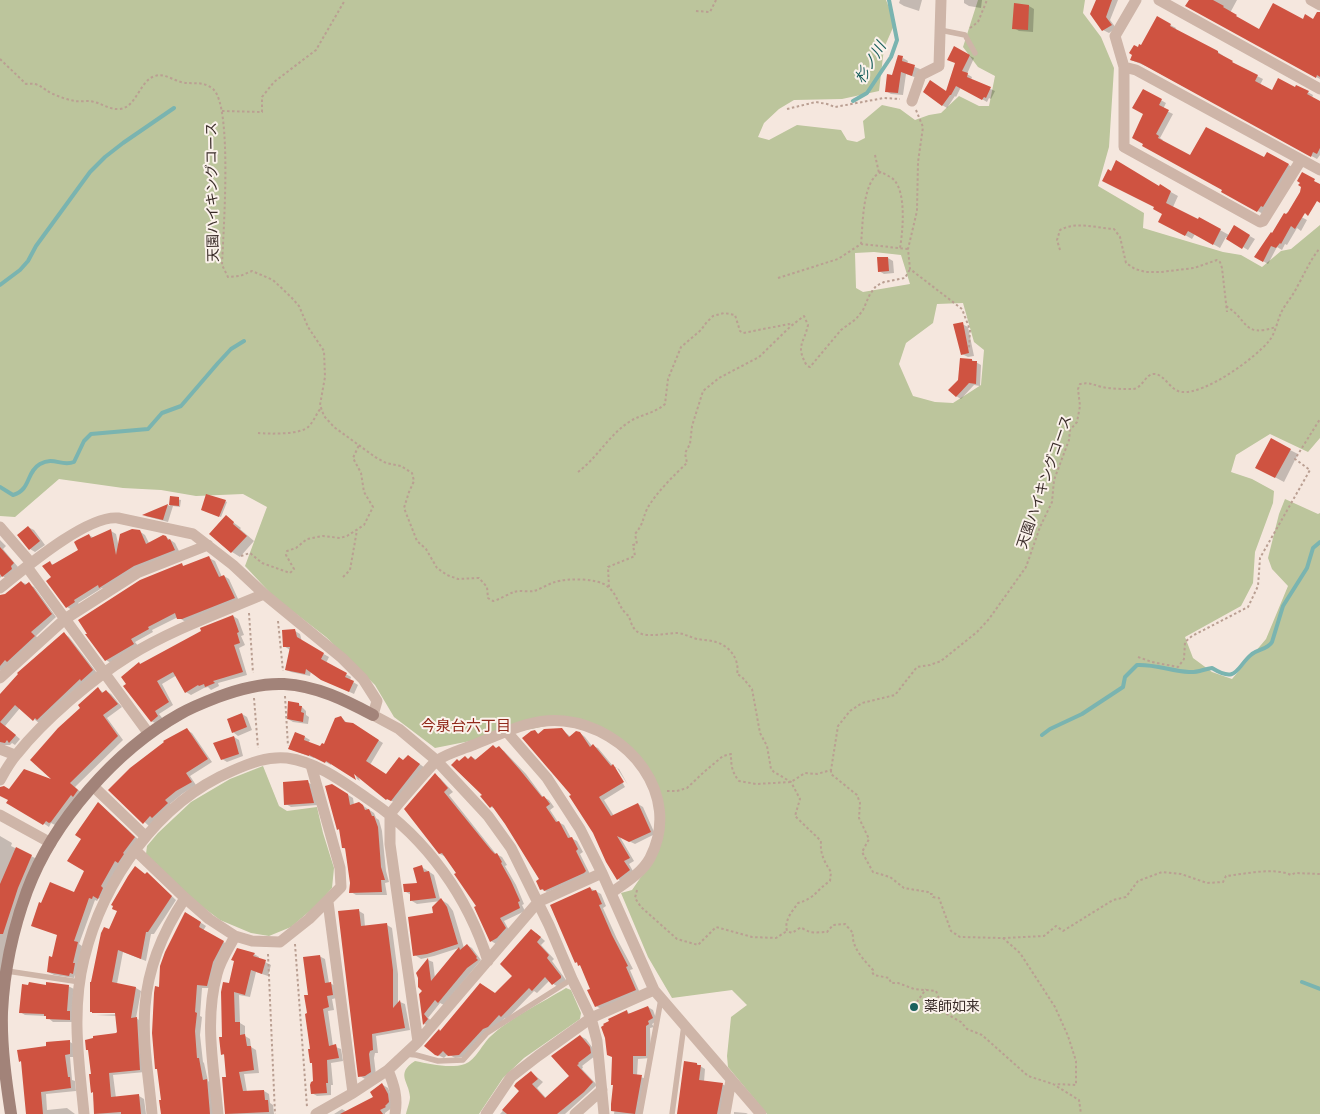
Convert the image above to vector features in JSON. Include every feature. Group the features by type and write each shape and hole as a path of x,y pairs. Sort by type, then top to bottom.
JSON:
{"street":[{"path":"912,101 921,74 938,66 941,0"},
{"path":"1159,0 1320,89"},
{"path":"1311,0 1320,5"},
{"path":"1131,1 1115,36 1124,67 1124,147 1260,222 1264,221 1301,160"},
{"path":"1124,67 1136,70 1319,168"},
{"path":"0,588 29,565 76,533 108,517 193,534 322,641 363,679 377,701 373,714"},
{"path":"0,527 29,565 65,620 149,734"},
{"path":"0,678 65,620 137,573 208,545"},
{"path":"0,780 16,755 55,715 104,673 129,656 177,631 264,594"},
{"path":"11,1114 1,1012 7,971 14,934 27,890 51,843 70,814 115,761 149,734 179,714 197,705 229,693 270,684 302,686 322,691 344,699 399,729 436,760 488,816 511,848 549,925 591,1018 597,1041 604,1114"},
{"path":"418,1042 390,844 390,814 436,760 528,724 553,720 580,724 592,728 617,743 640,762 654,786 660,810 661,824 659,837 649,859 638,873 611,893"},
{"path":"507,732 547,778 580,830 602,873 657,994 761,1114"},
{"path":"0,749 16,755"},
{"path":"84,1114 76,1032 80,982 94,923 120,872 145,836 165,816 196,792 226,773 258,761 289,758 310,765 335,777 390,814 404,825 447,876 465,906 484,946 488,961"},
{"path":"135,850 209,919 235,936 252,941 280,942 328,902 341,888 340,868 310,765"},
{"path":"93,786 145,836"},
{"path":"0,815 51,843"},
{"path":"316,1114 353,1094 388,1070 418,1042 538,902 602,873"},
{"path":"152,1114 146,1051 145,1006 158,950 169,922 185,898"},
{"path":"328,902 353,1094"},
{"path":"218,1114 210,1052 211,1005 217,973 235,936"},
{"path":"486,1114 511,1077 591,1018 657,994"},
{"path":"388,1070 394,1085 397,1101 395,1114"},
{"path":"725,1114 731,1080"},
{"path":"575,1114 602,1090"}],"lane":[{"path":"940,30 965,35 975,53"},
{"path":"7,971 80,982"},
{"path":"404,1054 438,1061 463,1060 488,1033 572,979"},
{"path":"640,1114 657,994"},
{"path":"672,1114 684,1025"}],"path":[{"path":"222,111 262,112 262,98 274,82 316,50 345,0"},
{"path":"696,11 710,12 716,0"},
{"path":"966,28 971,28 978,22 987,0"},
{"name":"天園ハイキングコース","path":"0,59 26,84 35,83 53,94 73,101 94,102 110,108 122,109 134,99 145,82 156,76 165,76 182,82 203,82 215,90 222,111 226,137 222,266 228,277 240,276 252,271 273,280 299,306 308,328 324,351 326,377 321,408"},
{"path":"609,588 608,566 619,564 635,556 632,545 637,544 635,534 642,524 648,508 675,474 687,463 685,453 690,444 692,426 703,391 719,378 759,357 804,316 808,325 800,346 803,359 807,366 810,367 841,330 856,319 876,286 884,282 905,278 910,269 908,248 918,211 918,162 922,127 912,101 884,98 835,107 816,102 787,108"},
{"path":"875,154 879,173"},
{"path":"879,173 881,172 894,179 900,189 902,220 900,248"},
{"path":"861,244 868,190 871,181 879,173"},
{"path":"1060,250 1057,240 1060,230 1065,227 1079,225 1114,228 1120,237 1126,263 1135,269 1146,272 1194,268 1217,260 1222,268 1227,312"},
{"path":"778,278 838,260 861,244 908,248"},
{"name":"天園ハイキングコース","path":"831,770 838,726 850,711 862,703 895,695 917,667 930,666 941,661 961,646 989,619 1026,567 1040,527 1052,502 1054,480 1069,440 1070,430 1077,422 1080,406 1078,389 1080,384 1087,382 1104,387 1132,389 1138,388 1149,376 1154,374 1180,392 1211,384 1240,367 1270,340 1282,311 1320,248"},
{"path":"910,269 962,309 970,330 969,348"},
{"path":"1226,306 1239,316 1247,327 1255,331 1264,331 1276,327"},
{"path":"578,472 590,462 606,442 630,421 654,412 664,404 667,384 681,347 701,330 713,316 724,313 733,314 740,331 743,333 789,324 791,326"},
{"path":"258,432 272,434 280,432 294,433 306,428 321,408"},
{"path":"321,408 324,416 334,427 359,445 386,463 401,466 412,473 414,481 408,492 404,508 408,520 417,541 426,549 437,568 447,575 458,579 479,578 487,587 488,598 493,601 506,597 515,591 533,591 556,581 573,579 602,583 617,597 622,612 629,616 631,625 636,631 643,634 677,633 718,642 737,659 739,667 737,674 752,689 760,733 767,746 772,769 791,782 800,799 795,816 821,841 820,851 823,860 831,872 830,881 822,886 809,900 798,903 787,919 787,931"},
{"path":"1138,657 1152,662 1178,666 1184,659 1185,642 1192,636 1248,607 1258,586 1260,558 1310,470 1294,459 1320,419"},
{"path":"237,557 250,553 262,563 290,573 294,569 286,553 290,549 296,548 307,540 323,536 340,538 347,536 364,525 373,507 364,492 361,473 353,458 359,445"},
{"path":"343,577 350,570 357,530"},
{"path":"654,786 664,791 678,791 687,788 723,756 731,754 733,774 739,781 756,784 791,782 805,773 817,774 831,770 832,774 857,795 860,803 859,818 870,839 862,852 873,872 890,877 904,888 928,892 933,897 939,898 951,931 960,937 1003,938 1044,936 1056,926 1063,930 1112,900 1126,897 1138,882 1162,872 1181,874 1207,883 1223,882 1226,876 1249,873 1283,871 1291,875 1295,873 1320,874"},
{"path":"638,873 638,885 634,898 641,907 677,939 698,945 716,927 752,937 776,938 787,931 792,933 801,927 805,927 810,932 827,932 833,925 845,924 853,933 852,938 860,955 873,970 874,976 889,978 891,983 898,983 914,990 926,989 936,992 945,1013 961,1022 967,1029 982,1035 1028,1076 1053,1084 1079,1100 1081,1114"},
{"path":"294,932 307,1114"},
{"path":"1003,938 1020,953 1055,1007 1074,1053 1076,1085 1053,1084"},
{"path":"268,942 275,1114"},
{"path":"914,1006 926,989"}],"green space":[{"path":"0,0 886,0 895,23 884,48 879,91 842,99 794,100 779,109 764,123 758,137 769,140 797,125 841,130 847,140 857,142 865,138 863,121 882,105 900,109 915,120 941,113 959,96 979,106 989,106 995,76 978,67 963,47 978,0 1085,0 1083,13 1101,37 1114,68 1109,147 1098,186 1144,213 1143,228 1223,252 1241,255 1262,267 1281,251 1291,249 1320,225 1320,438 1308,452 1270,434 1236,455 1231,472 1252,479 1274,491 1273,503 1255,552 1253,583 1241,606 1185,637 1193,658 1212,672 1232,679 1266,639 1288,586 1272,569 1268,558 1279,514 1285,499 1318,514 1320,513 1320,1114 767,1114 728,1067 727,1056 731,1017 747,1005 732,990 672,998 648,957 621,893 632,890 652,861 661,842 648,767 576,720 435,748 394,717 375,685 326,637 273,596 245,566 267,507 243,494 196,496 161,490 123,488 59,479 15,517 0,516","holes":["874,252 901,255 910,284 863,292 856,288 855,253","963,303 974,342 984,350 981,385 953,403 935,402 913,396 899,364 906,343 933,323 937,304"]},
{"path":"263,766 279,806 287,811 317,807 334,868 332,888 318,904 291,927 269,936 251,933 220,920 196,902 146,854 147,846 158,833 191,802 230,779"},
{"path":"566,988 571,990 581,1013 580,1019 524,1058 503,1078 479,1114 406,1114 410,1097 404,1074 415,1061 447,1066 465,1064 476,1055 488,1039 499,1029"}],"building":[{"path":"1096,0 1112,0 1106,17 1112,25 1102,31 1090,14"},
{"path":"1189,0 1213,0 1259,29 1273,3 1303,19 1305,14 1313,19 1317,12 1320,12 1320,77 1317,75 1316,78 1185,6"},
{"path":"1014,3 1029,5 1028,30 1012,29"},
{"path":"1157,16 1171,24 1170,26 1218,51 1218,53 1232,62 1258,75 1255,81 1272,90 1278,78 1295,87 1296,85 1309,91 1307,94 1320,101 1320,148 1317,154 1313,152 1311,157 1140,63 1130,60 1132,55 1129,53 1134,45 1138,47 1139,44 1141,45"},
{"path":"954,46 970,55 962,71 968,73 967,77 991,87 986,98 984,97 982,100 956,86 942,106 923,92 930,80 946,91 955,63 947,60"},
{"path":"898,55 903,56 902,61 915,65 912,76 901,72 898,93 885,92 887,74 892,75"},
{"path":"1143,89 1162,99 1159,105 1169,110 1156,134 1159,136 1158,138 1190,155 1206,127 1264,157 1267,152 1289,164 1263,207 1261,206 1257,212 1221,192 1222,190 1142,146 1143,144 1132,138 1143,114 1132,108"},
{"path":"1116,160 1159,186 1160,184 1171,191 1166,203 1221,229 1213,245 1188,231 1185,236 1158,222 1162,214 1153,209 1154,207 1102,181 1108,169 1111,171"},
{"path":"1302,172 1320,184 1320,203 1317,201 1308,216 1305,213 1295,229 1291,226 1281,244 1276,248 1271,246 1263,262 1254,257 1284,213 1288,212 1300,192 1301,187 1298,185 1300,183 1297,181"},
{"path":"1234,225 1250,235 1242,249 1226,239"},
{"path":"877,257 888,257 889,271 878,272"},
{"path":"963,322 969,353 961,355 953,324"},
{"path":"960,358 977,361 976,384 969,383 956,397 948,390 958,380"},
{"path":"1271,438 1291,449 1275,478 1255,468"},
{"path":"206,494 226,500 219,517 201,510"},
{"path":"170,496 179,497 179,506 169,505"},
{"path":"168,504 163,520 142,515"},
{"path":"226,515 247,536 231,553 209,534"},
{"path":"28,526 40,541 29,550 17,535"},
{"path":"111,529 116,555 120,534 132,529 140,530 146,544 163,535 166,536 168,540 170,539 175,550 134,566 99,588 98,585 74,600 75,602 66,608 46,581 51,577 42,566 50,561 52,565 78,550 74,542 77,540 89,534 91,538"},
{"path":"0,547 14,563 11,566 12,569 2,577 0,574"},
{"path":"209,556 219,577 224,575 235,598 182,619 177,619 175,613 148,627 149,629 131,639 134,644 105,661 85,634 87,634 78,620 140,580 182,563 183,566"},
{"path":"21,581 25,585 29,582 52,614 31,632 35,636 7,662 5,660 0,666 0,595 5,594"},
{"path":"233,615 239,632 237,633 240,643 234,645 243,672 213,681 215,683 205,687 204,684 198,685 185,693 173,672 157,681 169,702 155,711 158,716 151,722 123,686 126,684 121,677 139,662 140,664 201,631 200,628"},
{"path":"295,629 297,637 324,653 321,659 347,673 345,677 354,681 349,692 321,680 306,669 305,674 285,670 290,647 283,647 282,630"},
{"path":"64,632 93,670 81,681 80,679 37,720 35,718 33,721 15,705 0,722 0,694 17,673"},
{"path":"98,687 102,693 106,690 118,704 103,715 118,736 70,783 78,790 73,797 71,795 51,822 46,821 43,825 6,803 8,800 0,796 0,787 4,786 9,789 24,769 51,779 30,760 58,728 80,708 78,705"},
{"path":"288,701 299,703 299,706 302,706 301,712 304,713 303,722 287,719"},
{"path":"242,713 247,727 232,733 227,719"},
{"path":"341,716 345,722 353,723 379,740 366,761 386,774 399,757 403,760 408,755 420,764 391,801 386,800 354,774 356,780 326,761 325,763 309,755 288,749 295,732 305,736 304,740 320,746 322,743 324,744 335,718"},
{"path":"0,722 16,735 9,743 7,740 5,743 0,742"},
{"path":"187,728 208,759 186,773 192,782 165,800 168,803 152,818 150,816 143,824 108,790 130,768 163,741"},
{"path":"562,728 569,737 576,731 580,732 590,747 593,744 611,766 613,764 624,782 599,797 611,816 638,803 651,832 629,842 617,836 630,858 624,861 630,870 617,880 606,862 593,833 569,796 571,795 522,738 535,730 538,734 544,729"},
{"path":"234,736 239,754 221,760 213,743"},
{"path":"493,745 496,748 499,746 550,804 546,807 556,822 559,821 568,838 572,837 578,849 576,851 586,871 584,873 544,891 543,889 540,890 536,881 539,879 505,824 492,806 490,808 480,796 482,795 451,765 457,759 459,761 465,756 468,759 471,756 475,760"},
{"path":"435,773 448,788 444,792 491,850 495,854 497,853 520,901 518,902 520,908 500,918 506,928 497,938 490,942 474,907 476,906 454,874 456,873 442,853 439,854 404,809"},
{"path":"308,780 314,803 284,805 283,782"},
{"path":"332,784 348,794 350,805 359,802 365,810 369,809 372,816 374,816 378,827 381,867 385,880 381,880 382,892 349,893 350,883 345,848 342,848 339,829 337,830 325,786"},
{"path":"98,802 135,837 118,863 115,861 101,886 103,888 98,899 93,896 92,899 89,898 74,941 78,942 73,963 75,963 73,974 70,973 69,976 47,972 49,956 52,957 57,935 31,926 39,902 41,903 50,882 74,892 84,871 67,861 81,839 75,835"},
{"path":"16,847 32,855 18,888 3,934 0,934 0,884"},
{"path":"422,865 424,872 429,871 436,898 410,901 410,892 404,892 403,884 417,883 413,868"},
{"path":"135,866 145,874 147,872 172,896 148,932 146,932 141,959 118,950 112,982 136,987 131,1018 137,1017 140,1070 109,1073 111,1097 139,1094 141,1114 121,1114 121,1112 94,1114 93,1092 91,1093 89,1074 91,1074 85,1040 93,1038 93,1036 117,1032 115,1013 90,1012 90,982 101,933 104,927 109,929 117,911 112,909 113,906 111,905"},
{"path":"590,887 592,891 596,890 602,904 599,905 628,966 626,967 636,990 595,1007 587,990 590,989 580,965 578,966 577,962 575,963 550,905"},
{"path":"441,898 447,907 458,944 427,954 413,956 408,917 433,913 432,907"},
{"path":"359,909 361,926 387,923 393,970 393,1008 400,1000 405,1028 372,1034 373,1050 369,1054 371,1072 365,1076 358,1077 338,911"},
{"path":"185,912 201,922 199,927 224,941 213,962 207,986 197,985 195,1031 197,1058 199,1058 203,1080 207,1079 210,1114 161,1114 157,1069 155,1069 152,1033 155,986 159,987 160,966"},
{"path":"531,929 541,937 537,942 549,955 547,958 561,978 552,985 545,977 532,991 529,988 501,1017 499,1015 488,1027 483,1029 459,1055 448,1056 443,1051 438,1056 424,1046 439,1029 440,1031 480,983 495,993 512,976 500,964"},
{"path":"467,944 478,960 467,968 438,1003 435,1000 424,1014 428,1019 423,1025 419,994 422,991 418,987 416,973 428,958 431,981 459,947 460,950"},
{"path":"237,948 255,953 253,956 266,960 262,974 251,970 245,995 234,992 235,1022 240,1022 240,1035 245,1034 247,1046 251,1046 254,1070 239,1072 243,1091 264,1090 265,1100 268,1100 269,1112 225,1114 222,1077 226,1077 224,1054 221,1055 219,1037 222,1037 221,992 223,982 229,983 234,961 231,960"},
{"path":"320,955 325,983 331,982 333,995 327,996 329,1007 323,1009 329,1046 336,1044 339,1058 327,1060 327,1093 311,1094 310,1085 313,1081 312,1063 310,1063 308,1049 310,1049 305,1014 307,1013 304,995 308,995 303,957"},
{"path":"29,982 46,985 46,982 69,985 67,1011 70,1011 70,1020 46,1019 44,1014 19,1013 22,984 28,985"},
{"path":"648,1006 653,1018 648,1021 649,1024 646,1026 646,1056 633,1056 633,1074 642,1075 635,1114 611,1111 613,1085 611,1085 612,1057 607,1055 605,1038 601,1027 609,1021 608,1019 627,1010 628,1014"},
{"path":"580,1035 590,1047 591,1053 577,1065 593,1082 584,1092 557,1114 507,1114 502,1110 519,1091 514,1086 516,1083 531,1071 538,1079 532,1084 545,1098 569,1076 551,1056"},
{"path":"70,1040 70,1054 65,1055 71,1088 41,1092 43,1114 26,1114 21,1061 19,1062 17,1050 46,1046 46,1042"},
{"path":"684,1061 701,1065 699,1080 723,1083 717,1114 677,1114"},
{"path":"382,1083 388,1094 389,1102 386,1107 380,1110 383,1114 340,1114 373,1097 370,1092"}],"waterway":[{"name":"杉ノ川","path":"853,101 867,93 891,57 897,40 889,0"},
{"path":"0,285 20,270 28,261 36,246 90,172 123,143 174,108"},
{"path":"0,487 13,495 19,493 26,485 32,472 40,464 49,461 74,462 84,441 91,434 148,429 162,413 181,406 231,349 244,341"},
{"path":"1042,735 1050,729 1082,714 1123,687 1125,677 1137,665 1189,672 1212,668 1221,673 1232,674 1236,672 1252,654 1272,642 1283,606 1307,568 1313,548 1320,542"},
{"path":"1302,982 1320,989"}],"place":[{"name":"薬師如来","path":"914,1007"}],"district":[{"name":"今泉台六丁目","path":"466,727"}]}
